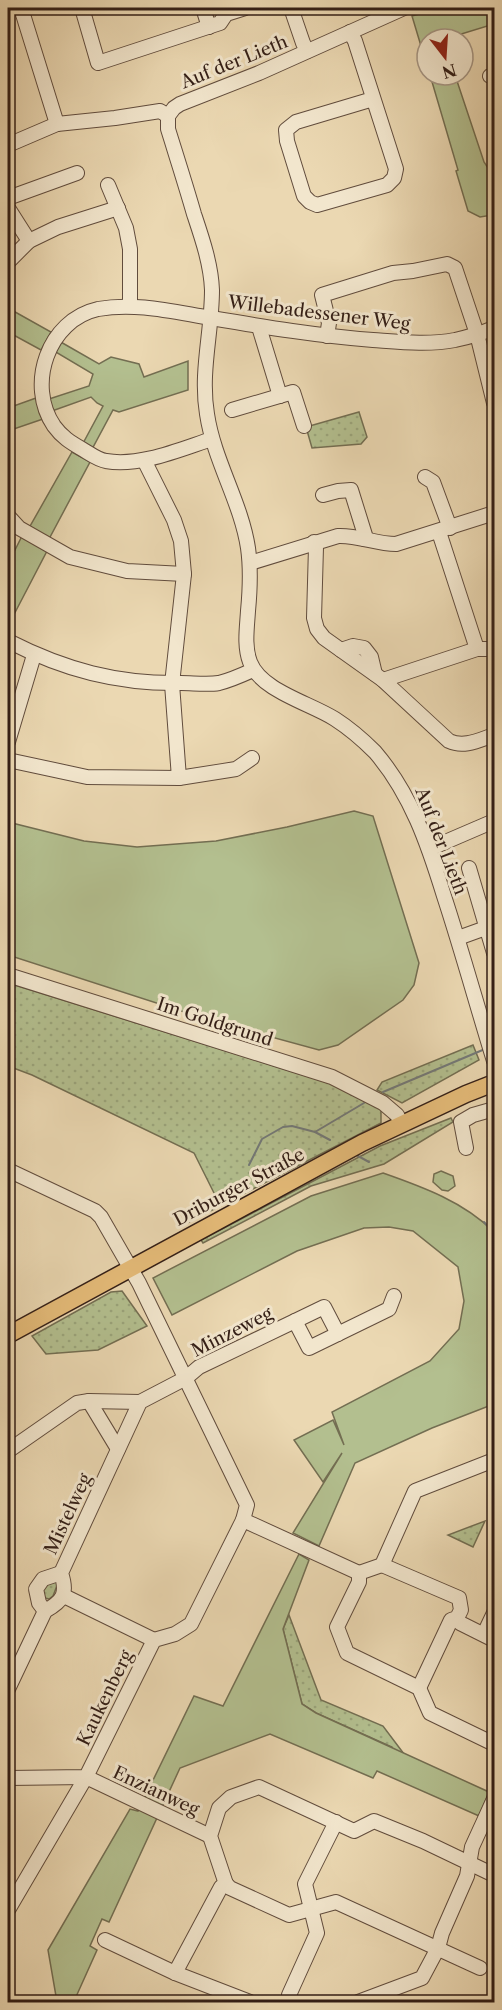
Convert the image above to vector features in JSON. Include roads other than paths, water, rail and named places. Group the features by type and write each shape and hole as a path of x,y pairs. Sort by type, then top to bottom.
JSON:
{"main road":[{"name":"Driburger Straße","path":"8,1335 401,1123 495,1083"}],"street":[{"path":"21,8 57,124"},
{"path":"82,8 98,63 220,23 226,14 245,8"},
{"path":"203,8 209,27"},
{"path":"291,8 307,51"},
{"name":"Auf der Lieth","path":"168,116 180,104 239,82 404,8"},
{"path":"350,32 373,99 396,169 394,178 387,185 317,205 310,202 303,196 286,141 286,130 296,122 373,99"},
{"path":"8,145 57,124 160,111 168,116 168,129 205,252 212,288 204,397 212,439 239,512 248,546 246,649 254,670 216,683 172,684 118,680 94,675 34,655 8,641"},
{"path":"8,198 77,173"},
{"path":"108,185 126,228 130,249 130,305"},
{"path":"8,208 29,241"},
{"path":"8,262 29,241 58,227 118,208"},
{"path":"327,336 329,322 322,295 393,273 447,264 455,268 477,334 495,403"},
{"path":"210,318 130,305 96,309 77,318 62,331 52,344 42,371 42,390 49,416 65,440 105,461 144,460 212,439"},
{"name":"Willebadessener Weg","path":"210,318 327,336 421,343 454,340 495,328"},
{"path":"259,327 280,396"},
{"path":"232,410 293,392 304,426"},
{"path":"144,460 174,520 181,541 184,574 172,684 179,778"},
{"path":"425,477 433,482 477,649"},
{"path":"323,495 351,490 365,535 364,539"},
{"path":"249,563 338,536 352,536 384,544 396,544 495,513"},
{"path":"8,516 19,528 70,557 127,571 184,574"},
{"path":"314,542 316,547 314,618 317,629 324,638 379,677 456,745 464,745 495,735"},
{"path":"379,677 477,649 495,649"},
{"path":"8,742 34,655"},
{"name":"Auf der Lieth","path":"254,670 274,688 334,718 353,731 374,751 402,788 429,849 492,1052"},
{"path":"8,760 87,777 179,778 236,769 252,758"},
{"path":"429,849 495,821"},
{"path":"468,868 491,926 495,952"},
{"path":"458,938 491,926"},
{"name":"Im Goldgrund","path":"8,975 332,1077 383,1102 397,1115 401,1123"},
{"path":"466,1148 460,1122 495,1108"},
{"path":"8,1170 97,1213 130,1269 186,1378 247,1505 243,1520 358,1573 382,1565 459,1598 461,1604 457,1618 460,1623 489,1637 495,1613"},
{"name":"Minzeweg","path":"295,1321 309,1348 389,1309 394,1296"},
{"name":"Minzeweg","path":"186,1378 199,1367 324,1306 338,1334"},
{"path":"8,1451 71,1407 89,1401 140,1402 186,1378"},
{"path":"89,1401 118,1449"},
{"name":"Mistelweg","path":"63,1596 64,1585 61,1573 140,1402"},
{"path":"382,1565 415,1491 495,1460"},
{"name":"Kaukenberg","path":"8,1910 86,1777 154,1640 175,1634 191,1624 243,1520"},
{"path":"45,1611 39,1603 36,1589 43,1579 61,1573"},
{"path":"358,1573 359,1582 337,1627 346,1653 419,1689 430,1713 495,1744"},
{"path":"9,1682 45,1611 63,1596 154,1640"},
{"path":"419,1689 452,1620 457,1618"},
{"path":"8,1778 86,1777"},
{"name":"Enzianweg","path":"86,1777 210,1836"},
{"name":"Enzianweg","path":"226,1884 210,1836 219,1808 231,1797 259,1787 354,1831 374,1821 495,1875"},
{"path":"358,2002 386,1997 422,1978 438,1948 442,1933 467,1876 472,1847 495,1799"},
{"path":"291,2002 289,1995 317,1933 305,1884 336,1822"},
{"path":"175,1973 221,1887 226,1884 230,1888 289,1915 336,1902 480,1968"},
{"path":"105,1940 226,1998 250,2002"}],"waterway":[{"path":"383,1092 485,1049"},
{"path":"315,1132 364,1103"},
{"path":"249,1165 262,1139 283,1127 292,1126 315,1132 330,1140"},
{"path":"358,1156 369,1162"},
{"path":"484,1222 494,1233"}]}
